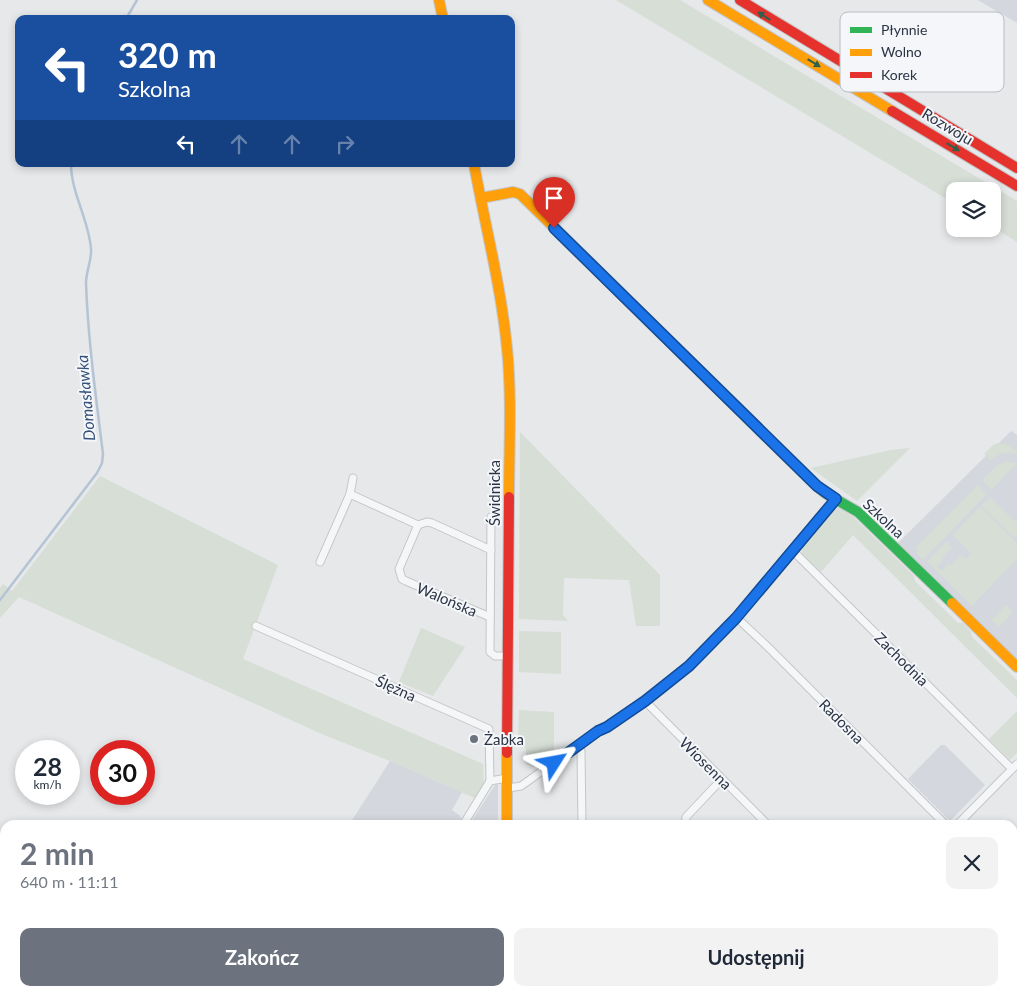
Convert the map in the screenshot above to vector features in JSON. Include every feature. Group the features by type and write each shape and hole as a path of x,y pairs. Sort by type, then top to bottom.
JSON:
{"street":[{"path":"439,0 442,15"},
{"name":"Rozwoju","path":"708,0 840,79"},
{"name":"Rozwoju","path":"740,0 840,61"},
{"name":"Rozwoju","path":"861,92 1017,186"},
{"name":"Rozwoju","path":"892,92 1017,168"},
{"name":"Świdnicka","path":"475,167 507,349 509,415 507,820"},
{"name":"Szkolna","path":"481,198 513,192 520,194 810,480 825,493 858,512 1017,668"},
{"path":"320,562 350,494 353,478"},
{"path":"350,494 418,525 427,522 491,550"},
{"path":"466,820 490,781 521,786 598,731 645,701 689,666 736,618 836,499"},
{"path":"491,516 490,652 495,656 508,656"},
{"name":"Walońska","path":"418,525 400,569 402,579 490,618"},
{"name":"Zachodnia","path":"793,551 1014,766"},
{"name":"Radosna","path":"736,618 769,648 941,820"},
{"name":"Ślężna","path":"256,626 489,729 490,781"},
{"name":"Wiosenna","path":"645,701 763,820"},
{"path":"578,746 581,751 582,820"},
{"path":"961,820 1014,766"},
{"path":"686,820 686,817 722,779"}],"shaded area":[{"path":"616,0 680,0 985,182 946,182 946,199"},
{"path":"978,0 1017,0 1017,23 1004,15 1004,12 998,12"},
{"path":"1001,191 1017,201 1017,242 1001,232"},
{"path":"1011,431 1017,435 1017,662 898,543"},
{"path":"520,432 660,575 660,626 636,626 629,580 564,578 563,615 568,621 519,619"},
{"path":"998,443 1007,444 1017,451 1017,454 1002,453 990,460 984,454 993,445"},
{"path":"910,448 857,501 811,468 891,450"},
{"path":"1007,461 1017,463 1017,466 1015,465 992,490 982,480 996,466"},
{"path":"100,476 278,565 243,659 483,764 484,787 477,799 324,735 19,597 0,618 0,588 3,584 12,591"},
{"path":"978,485 987,494 923,560 916,553 918,551 915,548"},
{"path":"990,497 1017,523 1017,535 1014,538 981,506"},
{"path":"980,507 1017,543 1017,559 972,606 927,561 947,541 952,548 942,558 944,560 937,566 941,571 948,564 950,566 961,555 966,559 971,553 952,535"},
{"path":"839,508 853,517 914,576 915,581 958,623 963,623 971,632 972,637 1017,680 1017,698 853,535 821,572 802,554 802,548 832,513"},
{"path":"1006,605 1013,612 999,627 991,620"},
{"path":"421,628 465,647 433,696 399,682"},
{"path":"519,631 561,632 561,674 519,672"},
{"path":"519,710 554,712 554,752 533,767 526,764 526,748 518,741"},
{"path":"1017,711 1017,753 1010,760 989,739"},
{"path":"941,745 945,745 985,785 949,820 908,779"},
{"path":"390,761 462,792 452,810 462,820 352,820"},
{"path":"498,784 498,820 472,820 495,785"}],"waterway":[{"name":"Domasławka","path":"128,15 137,0"},
{"name":"Domasławka","path":"0,600 97,473 102,463 103,454 87,304 86,279 91,257 90,238 74,185 71,167"}],"traffic: fast":[{"path":"696,367 817,486 825,493 858,512 952,603"}],"traffic: slow":[{"path":"439,0 442,15"},
{"path":"708,0 840,80"},
{"path":"861,92 892,111"},
{"path":"475,167 497,279 509,366 509,497"},
{"path":"481,198 513,192 520,194 696,367"},
{"path":"952,603 1017,667"},
{"path":"507,753 507,820"}],"traffic: jam":[{"path":"740,0 840,61"},
{"path":"892,92 1017,168"},
{"path":"892,111 1017,186"},
{"path":"507,753 509,497"}],"place":[{"name":"Żabka","path":"474,739"}],"route":[{"path":"554,228 817,486 836,499 736,618 689,666 645,701 598,731 554,763"}]}
